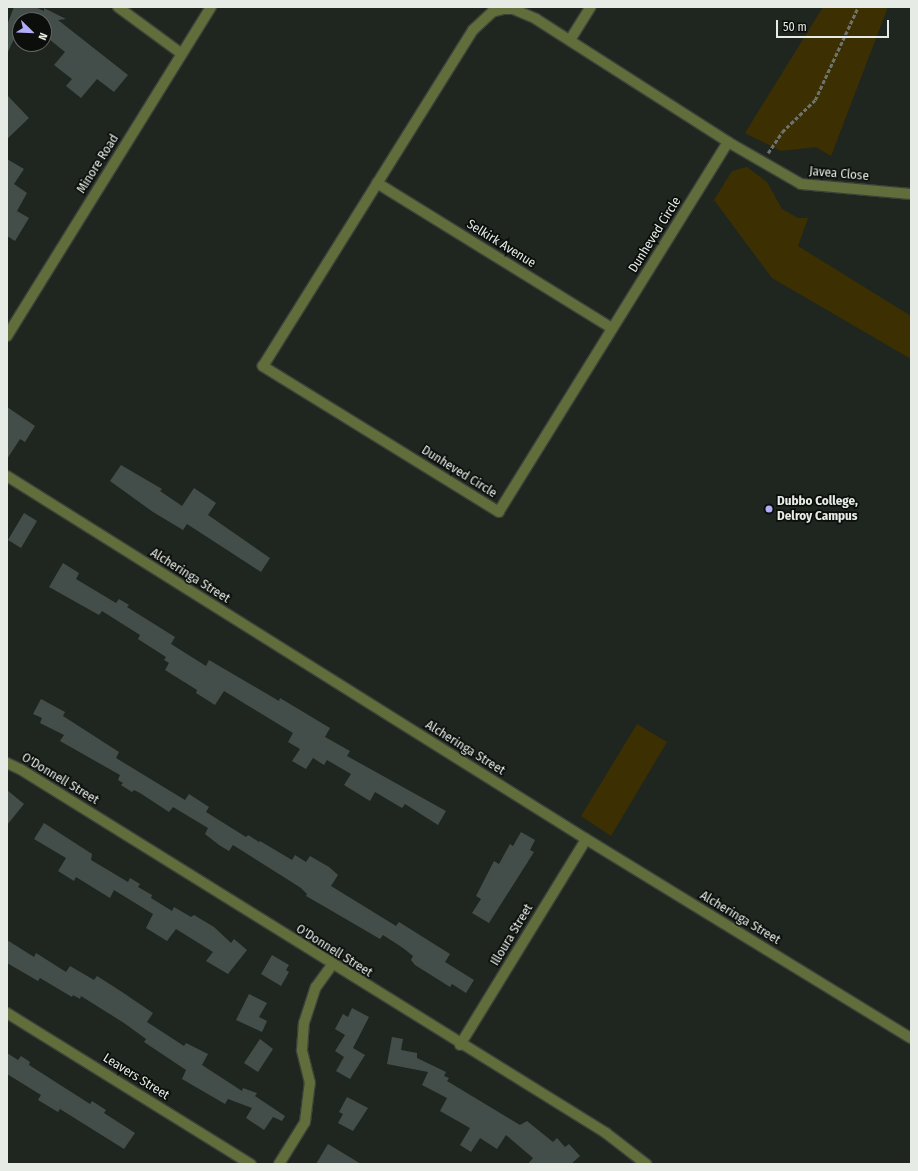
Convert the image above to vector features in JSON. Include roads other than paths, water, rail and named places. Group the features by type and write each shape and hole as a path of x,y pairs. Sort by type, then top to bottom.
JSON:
{"street":[{"path":"118,7 182,54"},
{"name":"Minore Road","path":"7,336 211,7"},
{"path":"570,40 591,7"},
{"name":"Dunheved Circle","path":"513,9 536,19 570,40 728,142 498,512 263,366 473,30 483,18 492,12 513,9"},
{"name":"Javea Close","path":"728,142 801,184 911,194"},
{"name":"Selkirk Avenue","path":"377,183 612,328"},
{"name":"Alcheringa Street","path":"7,476 586,839 911,1038"},
{"name":"O'Donnell Street","path":"7,763 20,769 460,1045 606,1133 646,1164"},
{"name":"Illoura Street","path":"460,1045 586,839"},
{"path":"279,1164 305,1122 310,1083 302,1050 304,1023 316,987 332,965"},
{"name":"Leavers Street","path":"7,1012 251,1164"}],"place":[{"name":"Dubbo College, Delroy Campus","path":"769,509"}]}
